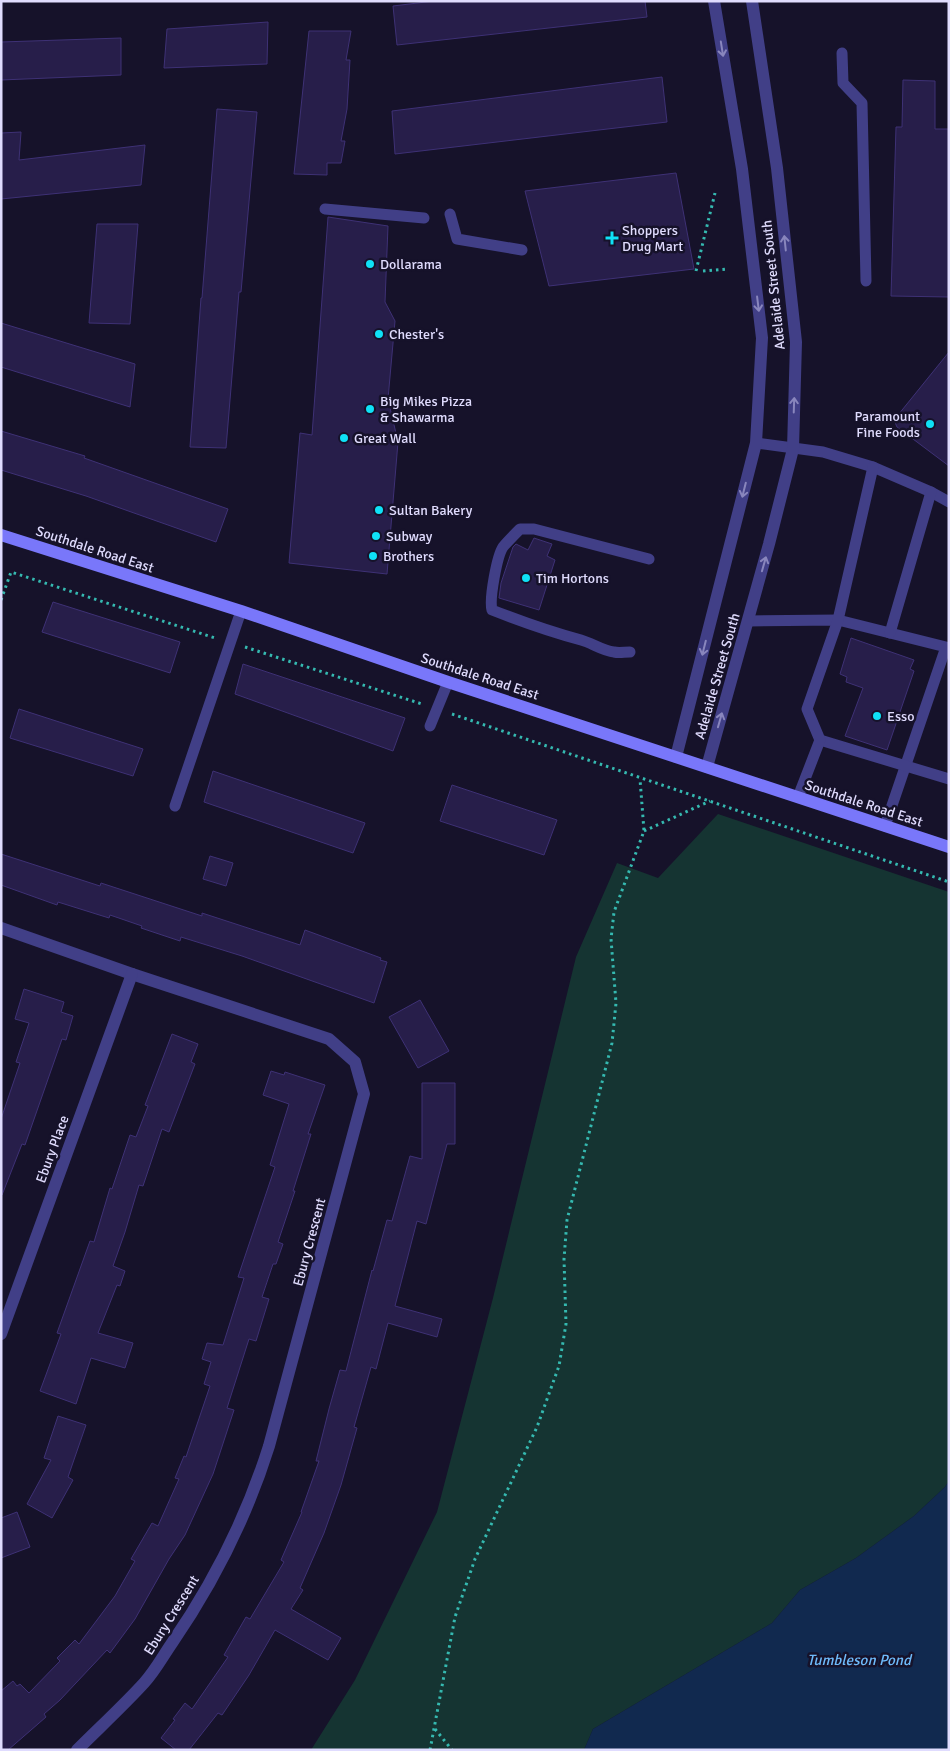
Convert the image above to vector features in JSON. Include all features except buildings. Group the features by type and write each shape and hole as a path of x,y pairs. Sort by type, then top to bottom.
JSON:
{"main road":[{"name":"Southdale Road East","path":"1,535 241,611 448,682 949,847"}],"street":[{"name":"Adelaide Street South","path":"676,757 756,443 762,338 742,169 714,1"},
{"name":"Adelaide Street South","path":"707,767 793,449 796,342 776,168 752,1"},
{"name":"Ebury Crescent","path":"1,928 132,974 329,1039 354,1062 364,1094 258,1483 217,1570 181,1630 145,1682 76,1750"},
{"name":"Ebury Place","path":"1,1334 132,974"}],"lane":[{"path":"842,53 843,83 862,103 866,281"},
{"path":"325,209 424,218"},
{"path":"450,214 457,239 522,250"},
{"path":"756,443 823,452 873,468 931,492 949,502"},
{"path":"798,797 820,740 807,709 838,620 873,468"},
{"path":"890,633 931,492"},
{"path":"630,652 612,652 492,610 490,603 491,589 502,549 520,529 534,529 649,558"},
{"path":"175,806 241,611"},
{"path":"748,621 838,620 890,633 947,642 885,826"},
{"path":"430,726 448,682"},
{"path":"820,740 949,779"}],"path":[{"path":"696,271 716,193"},
{"path":"703,271 727,269"},
{"path":"1,600 11,572 437,709 949,882"},
{"path":"430,1750 455,1617 475,1559 536,1427 559,1366 566,1324 564,1259 567,1220 612,1043 616,1003 611,939 614,912 644,831 640,778"},
{"path":"644,831 710,801"},
{"path":"435,1729 452,1750"}],"green space":[{"path":"718,814 949,892 949,1481 914,1516 856,1558 800,1590 772,1623 593,1729 584,1750 311,1750 355,1680 437,1512 493,1298 576,957 617,863 658,878"}],"water":[{"name":"Tumbleson Pond","path":"949,1481 949,1750 584,1750 593,1729 772,1623 800,1590 856,1558 914,1516"}],"place":[{"name":"Shoppers Drug Mart","path":"612,238"},
{"name":"Dollarama","path":"370,264"},
{"name":"Chester's","path":"379,334"},
{"name":"Big Mikes Pizza & Shawarma","path":"370,409"},
{"name":"Paramount Fine Foods","path":"930,424"},
{"name":"Great Wall","path":"344,438"},
{"name":"Sultan Bakery","path":"379,510"},
{"name":"Subway","path":"376,536"},
{"name":"Brothers","path":"373,556"},
{"name":"Tim Hortons","path":"526,578"},
{"name":"Esso","path":"877,716"}]}
